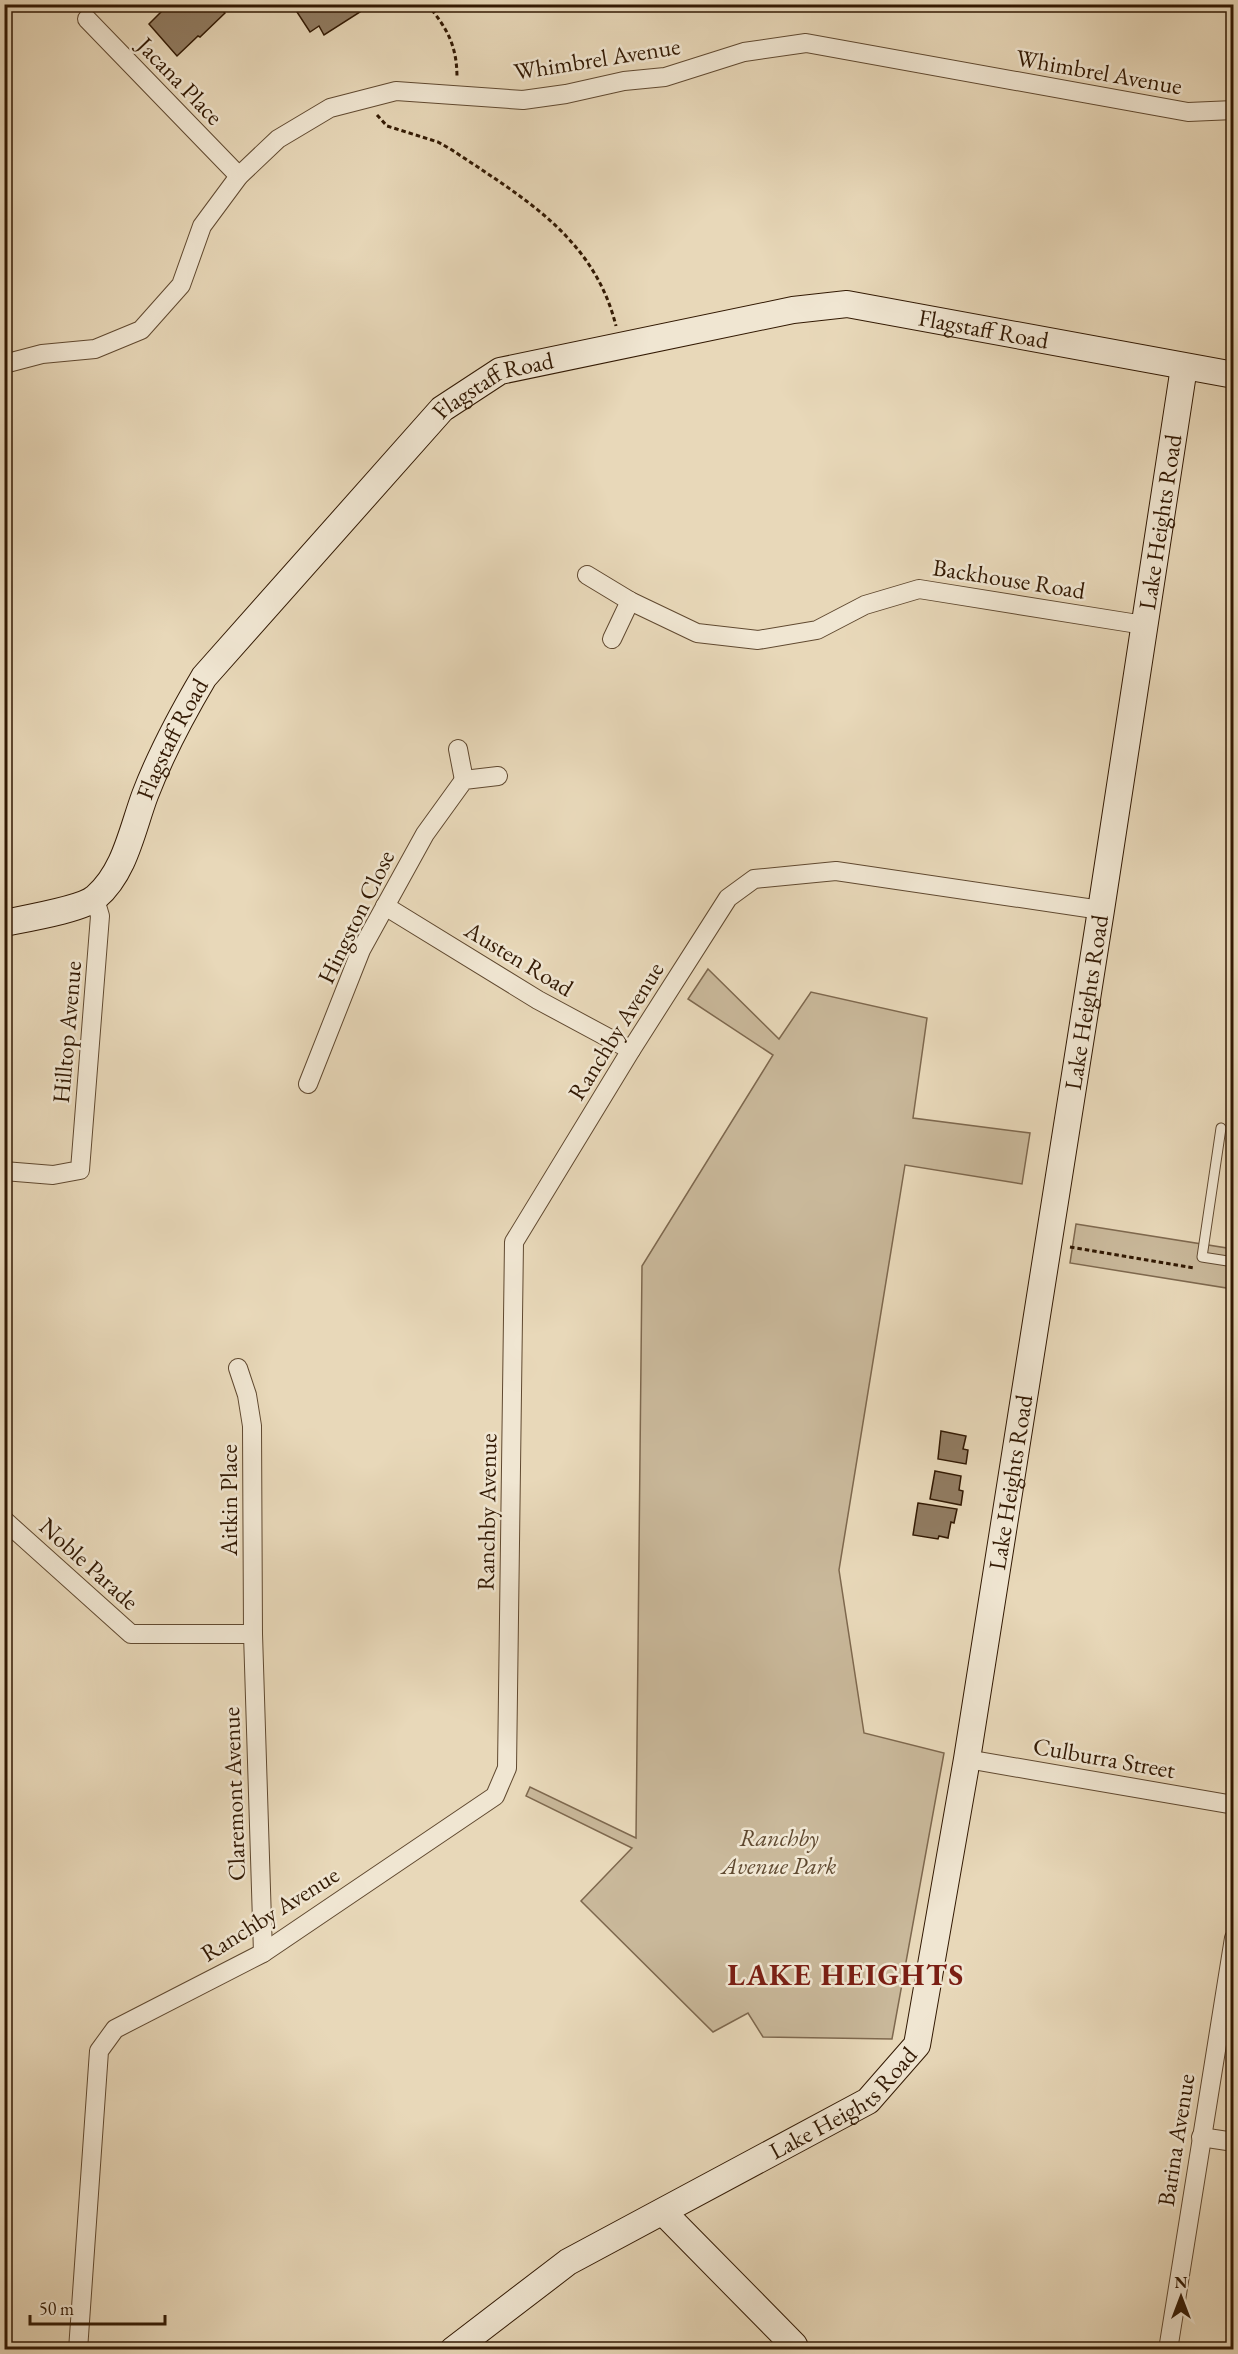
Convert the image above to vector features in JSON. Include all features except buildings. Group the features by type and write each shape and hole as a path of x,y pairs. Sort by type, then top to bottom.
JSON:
{"main road":[{"name":"Flagstaff Road","path":"95,899 120,867 145,795 174,728 204,677 442,409 500,371 793,310 847,304 1233,375"},
{"name":"Lake Heights Road","path":"453,2349 568,2262 868,2101 917,2045 967,1758 1184,367"},
{"path":"4,923 53,913 95,899"},
{"path":"663,2212 796,2349"}],"street":[{"name":"Jacana Place","path":"87,19 238,176"},
{"name":"Whimbrel Avenue","path":"4,364 42,354 95,349 141,330 181,285 202,226 238,176 278,139 330,108 396,91 415,90 456,96 523,100 566,94 624,81 665,77 744,52 806,43 1188,112 1233,110"},
{"name":"Backhouse Road","path":"587,575 630,601 697,633 758,640 817,630 864,605 919,589 1144,625"},
{"path":"612,639 630,601"},
{"path":"458,749 464,780 498,776"},
{"name":"Hingston Close","path":"308,1084 361,950 425,834 464,780"},
{"name":"Ranchby Avenue","path":"78,2349 99,2051 115,2029 263,1953 495,1796 507,1768 514,1242 631,1050 728,898 754,879 836,871 1101,910"},
{"name":"Hilltop Avenue","path":"4,1171 53,1175 80,1170 100,916 95,899"},
{"name":"Austen Road","path":"385,906 538,1000 631,1050"},
{"name":"Aitkin Place","path":"238,1368 249,1404 252,1426 253,1634"},
{"name":"Noble Parade","path":"4,1520 131,1635 253,1634"},
{"name":"Claremont Avenue","path":"253,1634 263,1953"},
{"name":"Culburra Street","path":"967,1758 1233,1805"},
{"name":"Barina Avenue","path":"1168,2349 1233,1938"},
{"path":"1201,2137 1233,2142"}],"lane":[{"path":"1221,1128 1202,1257 1233,1262"}],"path":[{"path":"427,4 443,23 454,47 457,63 456,96"},
{"path":"367,98 372,110 387,126 438,142 547,216 579,250 599,280 613,313 621,347"},
{"path":"1047,1244 1200,1269"}],"green space":[{"name":"Ranchby Avenue Park","path":"708,969 779,1039 811,992 927,1018 913,1118 1030,1133 1022,1184 905,1165 839,1570 864,1733 944,1753 892,2039 763,2037 748,2013 713,2032 581,1901 632,1848 526,1796 530,1787 636,1838 642,1266 773,1055 688,999"},
{"path":"1076,1224 1233,1249 1233,1289 1070,1263"}],"district":[{"name":"LAKE HEIGHTS","path":"846,1975"}]}
